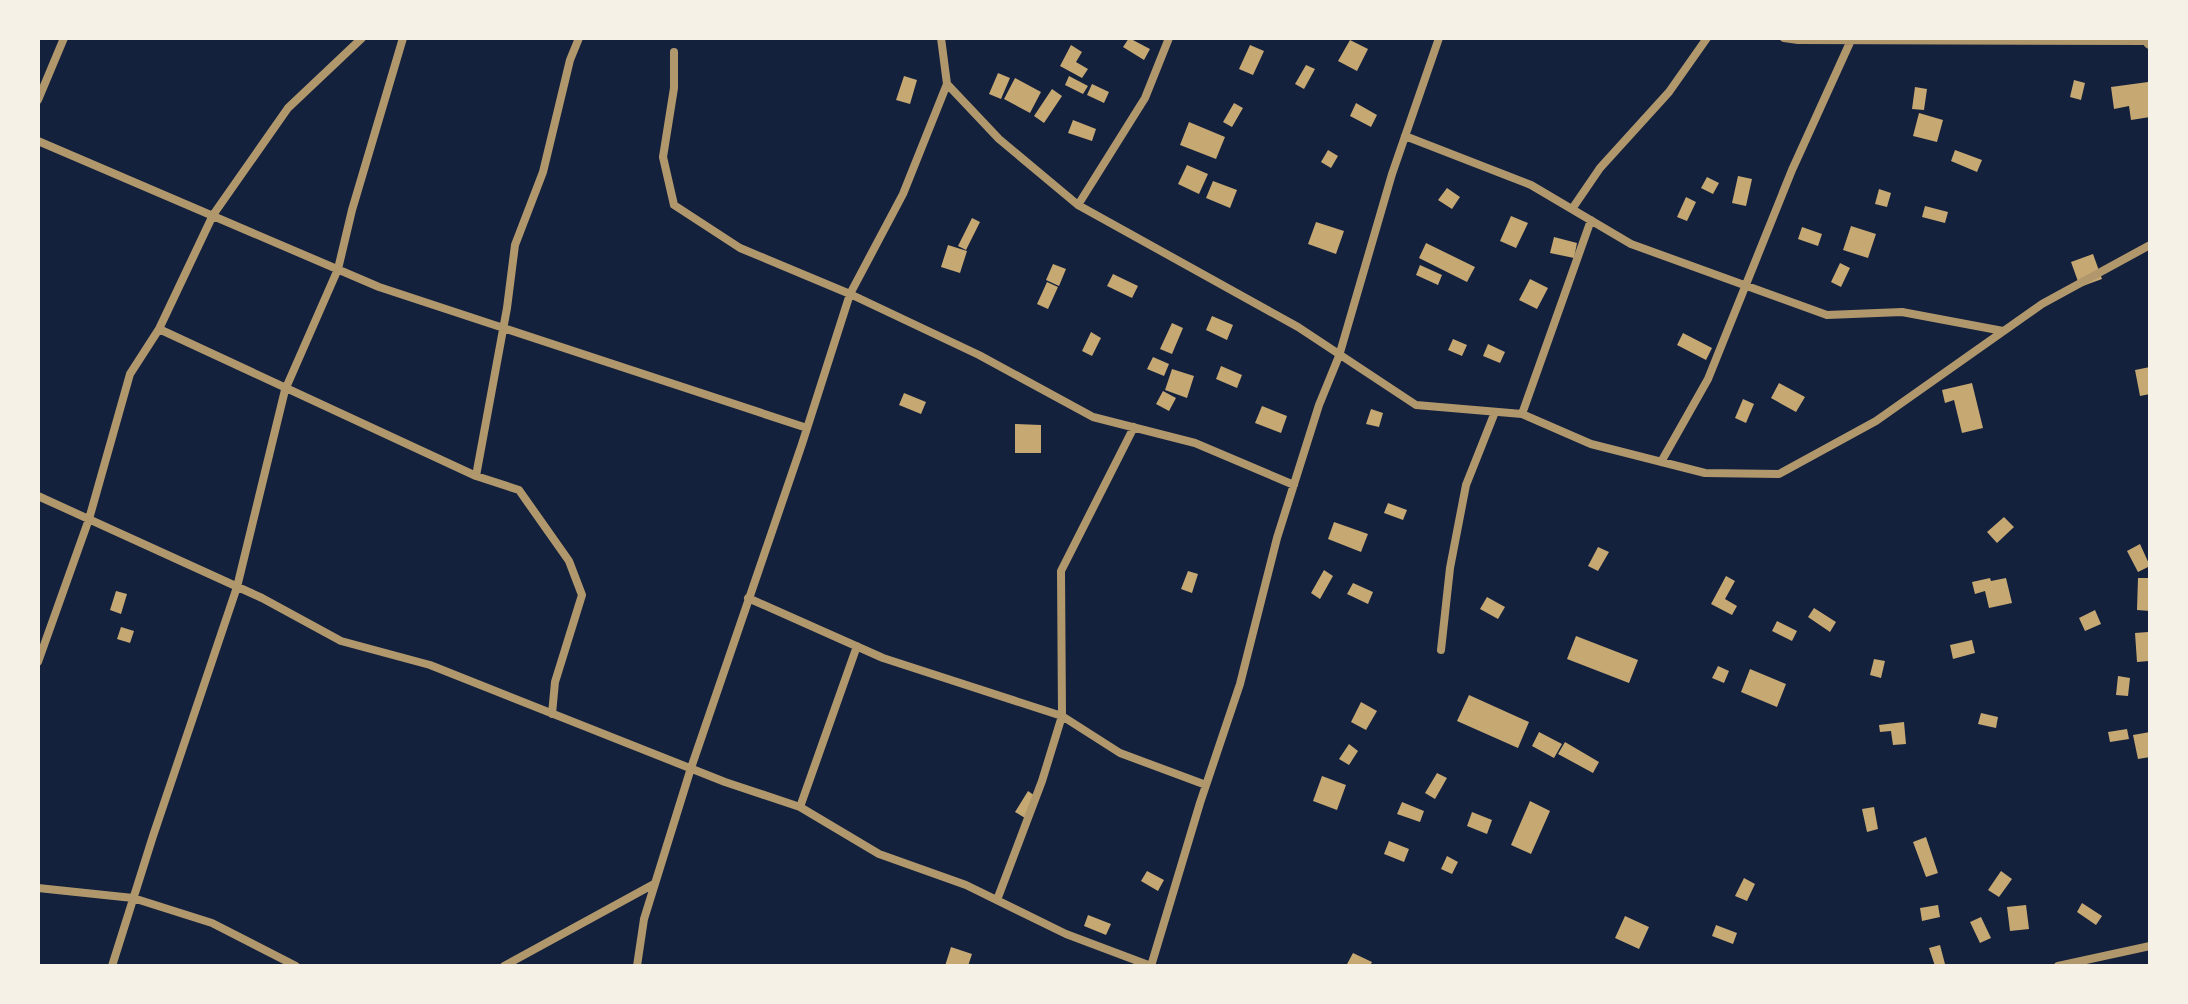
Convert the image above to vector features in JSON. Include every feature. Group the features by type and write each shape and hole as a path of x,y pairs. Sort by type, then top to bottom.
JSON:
{"street":[{"path":"38,100 64,38"},
{"path":"38,662 89,519 130,374 159,329 213,215 288,108 362,38"},
{"path":"112,966 237,587 285,390 338,269 352,210 403,38"},
{"path":"476,476 515,245 543,172 570,60 579,38"},
{"path":"637,966 644,919 691,768 850,294 903,194 947,84 941,38"},
{"path":"1078,205 1145,98 1169,38"},
{"path":"38,496 237,587 341,641 430,665 691,768 800,807 879,854 966,885 1066,934 1151,966 1240,684 1277,538 1319,405 1339,356 1405,136 1439,38"},
{"path":"1572,209 1600,168 1669,92 1707,38"},
{"path":"1784,38 2150,40"},
{"path":"1661,462 1708,379 1792,170 1852,39"},
{"path":"674,52 674,88 663,157 674,205 740,248 850,294 979,355 1093,417 1195,443 1294,485"},
{"path":"947,84 999,139 1078,205 1298,327 1416,405 1522,414 1591,444 1705,473 1779,474 1876,421 2042,304 2150,245"},
{"path":"1405,136 1531,185 1631,244 1827,315 1902,312 2003,331"},
{"path":"38,141 379,287 807,428"},
{"path":"1522,414 1591,220"},
{"path":"159,329 476,476 519,490 569,561 582,595 555,682 552,714"},
{"path":"1441,650 1450,568 1466,485 1495,412"},
{"path":"997,900 1042,781 1062,716 1061,571 1134,427"},
{"path":"748,598 883,658 1062,716 1120,753 1206,785"},
{"path":"800,807 857,646"},
{"path":"504,966 655,884"},
{"path":"38,888 133,898 212,923 296,966"},
{"path":"2058,966 2150,946"}],"building":[{"path":"1129,38 1150,49 1144,60 1123,47"},
{"path":"1350,40 1368,49 1357,71 1338,61"},
{"path":"1071,45 1082,52 1076,62 1088,69 1082,78 1060,66"},
{"path":"1250,45 1264,51 1253,75 1239,69"},
{"path":"1306,65 1315,69 1304,89 1295,84"},
{"path":"998,73 1010,78 1001,99 989,94"},
{"path":"904,76 917,80 910,104 896,100"},
{"path":"1069,76 1088,86 1083,94 1065,85"},
{"path":"1015,78 1041,92 1030,113 1004,99"},
{"path":"2074,80 2085,83 2081,100 2070,97"},
{"path":"2148,82 2150,117 2131,120 2129,106 2114,109 2111,87"},
{"path":"1092,84 1109,92 1104,103 1087,95"},
{"path":"1915,87 1927,89 1924,110 1912,109"},
{"path":"1052,89 1062,96 1044,123 1034,116"},
{"path":"1234,103 1243,108 1232,127 1223,122"},
{"path":"1356,103 1377,115 1371,127 1350,116"},
{"path":"1919,113 1943,120 1937,142 1913,136"},
{"path":"1073,120 1096,129 1092,141 1068,133"},
{"path":"1189,122 1225,137 1216,159 1180,145"},
{"path":"1328,150 1338,156 1331,168 1321,162"},
{"path":"1955,150 1982,160 1977,172 1951,161"},
{"path":"1187,165 1208,174 1199,194 1178,184"},
{"path":"1738,176 1752,179 1746,206 1732,203"},
{"path":"1707,177 1719,183 1713,194 1701,188"},
{"path":"1213,181 1237,190 1230,208 1206,198"},
{"path":"1447,188 1460,197 1452,209 1438,200"},
{"path":"1879,189 1891,193 1887,207 1875,204"},
{"path":"1686,197 1696,202 1687,221 1677,217"},
{"path":"1925,206 1948,212 1945,223 1922,217"},
{"path":"1511,216 1528,223 1516,248 1500,241"},
{"path":"972,218 980,222 966,250 958,246"},
{"path":"1316,222 1344,231 1336,254 1308,244"},
{"path":"1851,226 1876,234 1868,258 1843,250"},
{"path":"1802,227 1822,234 1818,246 1798,239"},
{"path":"1554,237 1577,243 1574,258 1550,253"},
{"path":"1426,243 1475,267 1467,282 1419,258"},
{"path":"948,245 967,251 960,273 941,267"},
{"path":"2093,254 2102,279 2080,287 2071,262"},
{"path":"1840,263 1850,268 1841,287 1831,282"},
{"path":"1053,264 1066,269 1059,286 1046,280"},
{"path":"1420,265 1442,275 1438,285 1416,275"},
{"path":"1113,274 1138,286 1132,298 1107,286"},
{"path":"1530,279 1548,288 1537,309 1519,300"},
{"path":"1047,282 1058,287 1048,309 1037,304"},
{"path":"1212,316 1233,325 1227,340 1206,330"},
{"path":"1172,323 1183,328 1172,354 1160,349"},
{"path":"1091,332 1101,338 1092,356 1082,351"},
{"path":"1683,333 1712,348 1706,360 1677,345"},
{"path":"1453,339 1467,345 1462,356 1448,350"},
{"path":"1488,344 1505,352 1500,363 1483,356"},
{"path":"1153,357 1169,364 1164,376 1147,369"},
{"path":"1221,366 1242,375 1237,388 1216,379"},
{"path":"2150,367 2150,394 2140,396 2135,370"},
{"path":"1172,369 1194,376 1187,398 1165,390"},
{"path":"1779,383 1805,397 1796,412 1771,398"},
{"path":"1972,383 1983,428 1962,433 1954,400 1945,403 1942,390"},
{"path":"1163,391 1176,398 1169,411 1156,404"},
{"path":"904,393 926,402 921,414 899,405"},
{"path":"1743,399 1754,404 1746,423 1735,418"},
{"path":"1262,406 1287,416 1281,433 1255,423"},
{"path":"1371,409 1383,413 1379,427 1366,424"},
{"path":"1015,424 1041,425 1041,453 1015,453"},
{"path":"1388,503 1407,510 1403,520 1384,513"},
{"path":"2004,517 2014,527 1997,543 1987,532"},
{"path":"1334,522 1368,534 1361,552 1328,539"},
{"path":"2140,544 2150,566 2138,572 2127,551"},
{"path":"1598,547 1609,552 1598,571 1588,566"},
{"path":"1324,570 1333,576 1320,599 1311,593"},
{"path":"1188,571 1198,574 1192,593 1181,589"},
{"path":"1726,576 1735,581 1725,599 1737,606 1732,615 1711,604"},
{"path":"1990,578 1991,581 2006,578 2012,603 1989,608 1985,591 1975,594 1972,582"},
{"path":"2138,578 2150,578 2150,611 2137,610"},
{"path":"1353,583 1373,592 1368,604 1347,594"},
{"path":"116,591 127,594 121,614 110,610"},
{"path":"1487,597 1505,607 1498,619 1480,609"},
{"path":"1814,608 1836,622 1830,632 1808,617"},
{"path":"2095,610 2101,624 2085,631 2079,618"},
{"path":"1777,621 1797,631 1792,641 1772,631"},
{"path":"121,627 134,631 130,643 117,639"},
{"path":"2148,632 2149,661 2137,662 2135,633"},
{"path":"1576,636 1638,660 1629,683 1567,659"},
{"path":"1972,640 1975,653 1953,659 1950,645"},
{"path":"1874,659 1885,661 1881,678 1870,675"},
{"path":"1718,666 1729,671 1724,683 1712,678"},
{"path":"1750,669 1786,684 1777,707 1741,692"},
{"path":"2118,676 2130,678 2128,696 2116,695"},
{"path":"1469,695 1529,722 1518,748 1457,721"},
{"path":"1361,702 1377,711 1366,730 1351,722"},
{"path":"1981,713 1998,717 1996,728 1978,724"},
{"path":"1904,722 1906,744 1893,745 1891,731 1880,732 1879,725"},
{"path":"2127,729 2129,739 2110,742 2108,732"},
{"path":"1539,732 1562,744 1554,758 1532,746"},
{"path":"2150,732 2150,757 2138,759 2133,735"},
{"path":"1565,742 1599,762 1593,773 1558,754"},
{"path":"1349,744 1358,751 1349,765 1339,759"},
{"path":"1437,773 1447,778 1435,799 1425,793"},
{"path":"1322,776 1346,785 1337,810 1313,801"},
{"path":"1028,791 1038,798 1025,818 1015,812"},
{"path":"1530,801 1550,811 1531,854 1511,845"},
{"path":"1402,802 1424,811 1420,822 1397,814"},
{"path":"1874,807 1878,829 1867,832 1862,809"},
{"path":"1472,812 1492,820 1487,834 1467,826"},
{"path":"1926,837 1938,873 1926,877 1913,842"},
{"path":"1389,841 1409,849 1404,862 1384,854"},
{"path":"1447,856 1458,862 1452,874 1441,869"},
{"path":"1147,871 1164,880 1158,891 1141,881"},
{"path":"2001,871 2012,879 1999,897 1988,890"},
{"path":"1744,878 1755,884 1747,901 1735,896"},
{"path":"2082,903 2102,916 2096,925 2077,912"},
{"path":"1938,905 1940,917 1922,921 1920,908"},
{"path":"2026,905 2029,929 2010,931 2007,907"},
{"path":"1088,915 1111,924 1106,935 1084,926"},
{"path":"1625,916 1649,927 1639,949 1615,938"},
{"path":"1981,917 1991,938 1980,943 1970,922"},
{"path":"1716,925 1737,933 1733,944 1712,936"},
{"path":"1940,945 1945,964 1935,966 1929,948"},
{"path":"951,947 972,954 968,966 945,966"},
{"path":"1353,953 1372,962 1370,966 1346,966"}]}
